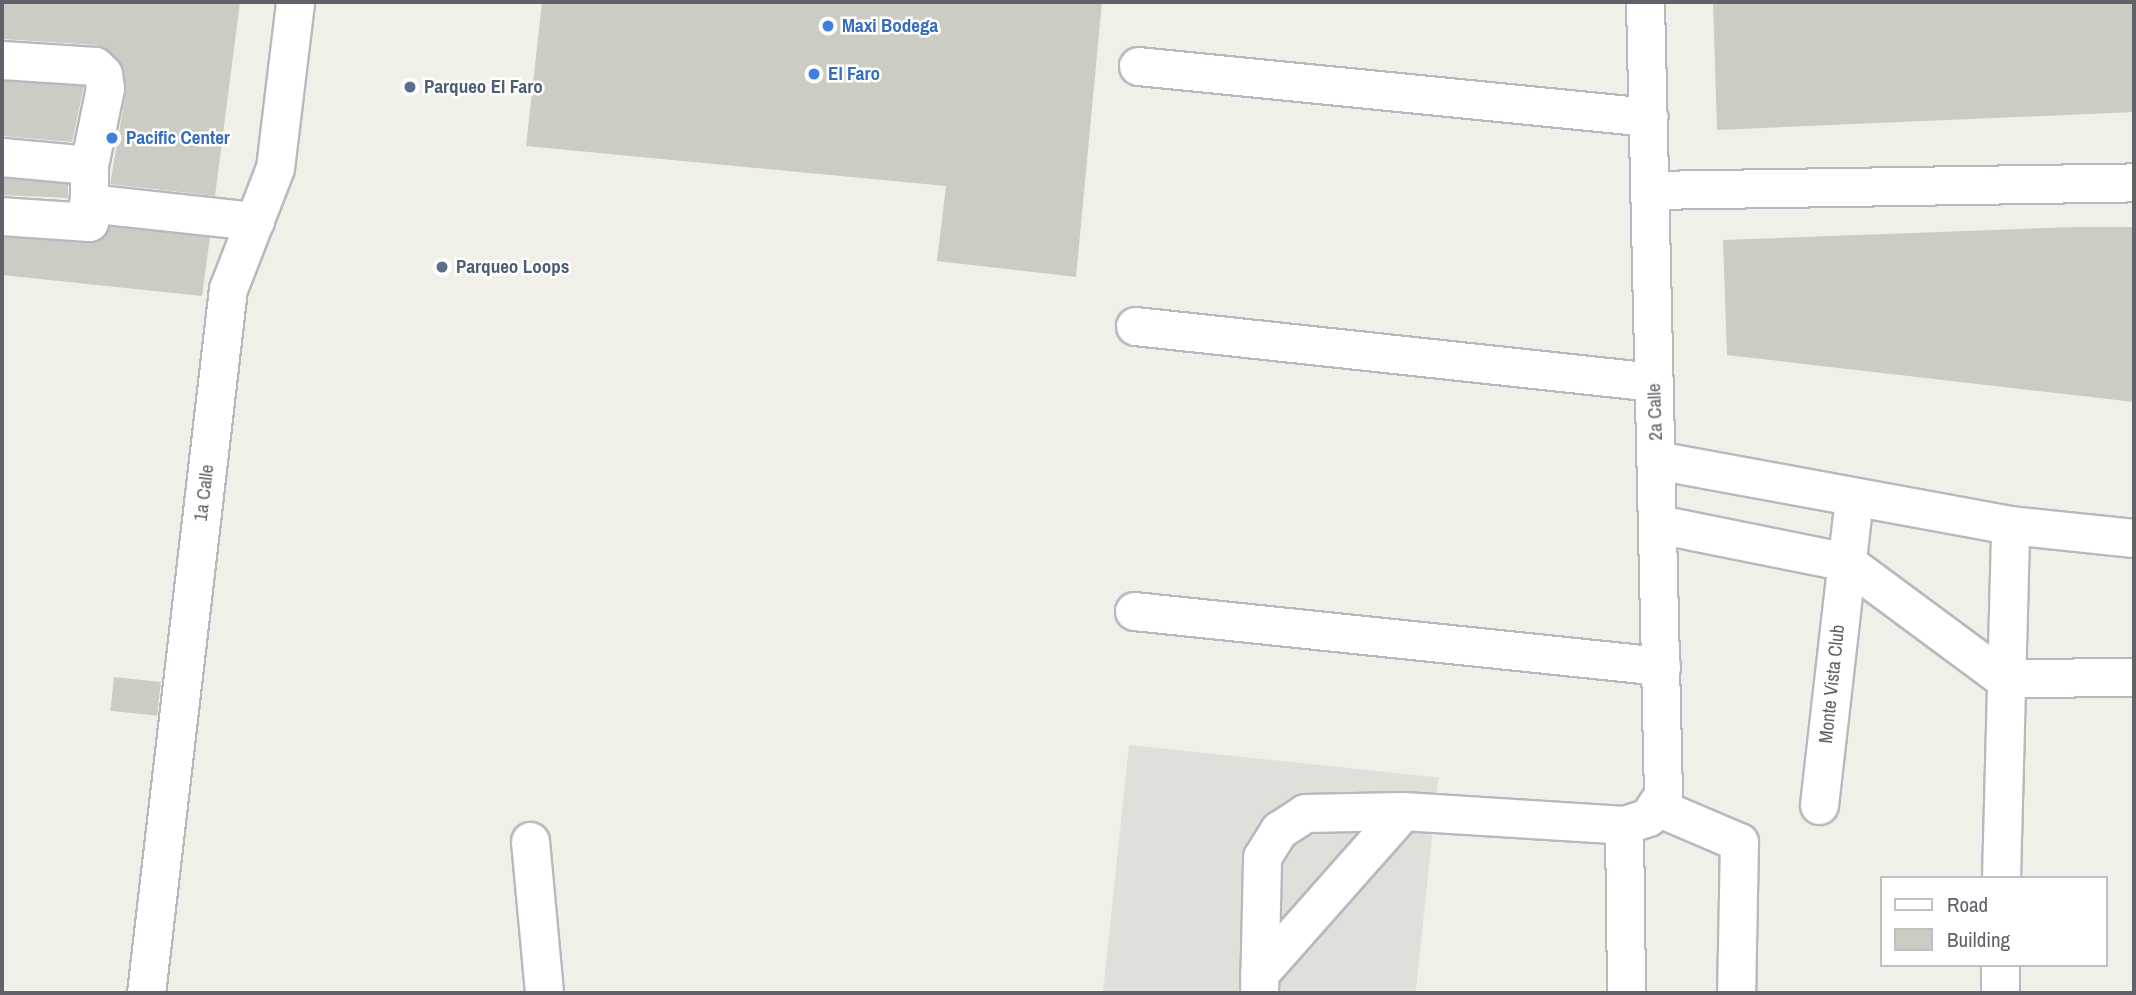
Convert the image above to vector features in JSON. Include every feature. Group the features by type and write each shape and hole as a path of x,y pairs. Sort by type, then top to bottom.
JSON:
{"street":[{"name":"1a Calle","path":"146,993 228,289 275,168 295,2"},
{"name":"2a Calle","path":"1626,993 1643,816 1665,786 1645,2"},
{"path":"2,60 95,66 103,74 89,165 88,213"},
{"path":"1138,66 1648,117"},
{"path":"2,157 89,165"},
{"path":"1649,190 2134,182"},
{"path":"2,216 88,213 251,230"},
{"path":"1136,326 1654,382"},
{"path":"1656,460 2010,525 2134,538"},
{"name":"Monte Vista Club","path":"1819,805 1854,496"},
{"path":"1658,524 1846,562 2003,678 2134,677"},
{"path":"2001,876 2003,678 2010,525"},
{"path":"1134,611 1661,666"},
{"path":"1259,984 1259,872 1279,830 1321,809 1643,816 1739,842 1736,993"},
{"path":"1259,984 1403,811"},
{"path":"530,841 544,993"},
{"path":"2000,967 2000,993"}],"shaded area":[{"path":"1129,745 1438,778 1416,993 1103,992"}],"building":[{"path":"2,2 240,2 215,196 110,184 126,92 118,60 96,45 2,39"},
{"name":"El Faro","path":"542,2 1102,2 1076,277 937,261 946,186 526,146"},
{"path":"1713,2 2134,2 2134,112 1717,130"},
{"path":"2,81 84,86 72,142 2,136"},
{"path":"2,178 68,184 68,198 2,195"},
{"path":"109,226 210,237 202,296 2,275 2,237 88,243 99,240"},
{"path":"2134,227 2134,402 1727,355 1723,240"},
{"path":"114,677 161,682 157,716 110,711"}],"place":[{"name":"Maxi Bodega","path":"828,26"},
{"name":"El Faro","path":"814,74"},
{"name":"Parqueo El Faro","path":"410,87"},
{"name":"Pacific Center","path":"112,138"},
{"name":"Parqueo Loops","path":"442,267"}]}
